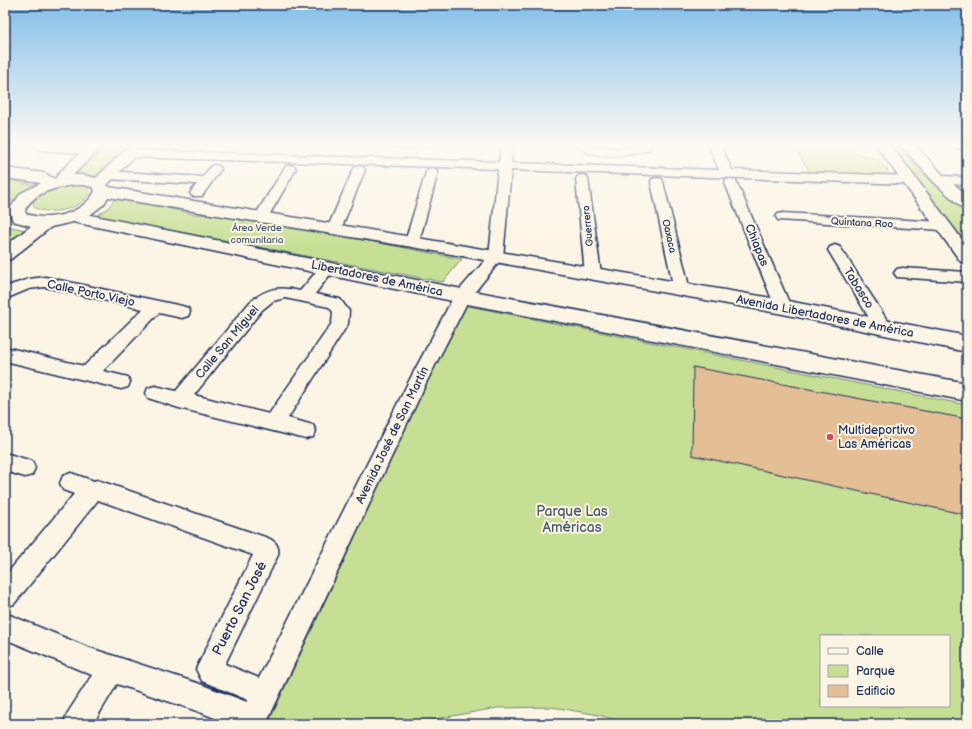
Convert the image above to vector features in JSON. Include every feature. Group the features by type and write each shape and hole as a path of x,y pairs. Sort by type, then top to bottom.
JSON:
{"main road":[{"path":"44,178 57,183"},
{"path":"57,183 62,178"},
{"path":"108,178 103,183 101,197 95,204 72,217 45,222 28,221 19,217 11,209 32,193 57,183 83,180 103,183 261,217 682,290"},
{"path":"909,180 967,258"},
{"path":"940,180 967,204"},
{"name":"Libertadores de América","path":"72,217 462,296 967,392"},
{"path":"5,255 45,222"},
{"name":"Avenida Libertadores de América","path":"682,290 783,307 967,344"}],"street":[{"path":"197,193 208,178"},
{"path":"261,217 285,178"},
{"path":"334,229 356,178"},
{"path":"412,242 430,178"},
{"path":"496,257 504,178"},
{"path":"718,178 909,180"},
{"name":"Guerrero","path":"582,179 593,274"},
{"name":"Chiapas","path":"729,179 783,307"},
{"path":"940,180 967,181"},
{"path":"103,183 206,181"},
{"name":"Oaxaca","path":"657,182 682,290"},
{"name":"Quintana Roo","path":"783,218 942,226"},
{"name":"Tabasco","path":"835,250 883,327"},
{"name":"Avenida José de San Martín","path":"252,722 414,388 462,296 496,257"},
{"path":"311,298 333,269"},
{"path":"902,273 967,277"},
{"name":"Calle Porto Viejo","path":"5,294 32,282 45,282 182,312"},
{"name":"Calle San Miguel","path":"179,400 252,312 268,296 285,293 334,303 341,311 340,324 274,423"},
{"name":"Calle Porto Viejo","path":"88,374 156,306"},
{"path":"5,354 121,382"},
{"path":"155,393 306,431"},
{"path":"5,462 25,468"},
{"name":"Puerto San José","path":"5,595 88,494 82,487 97,490 265,548 267,550 210,669 211,672 266,694"},
{"path":"5,626 111,669 196,697 252,722"},
{"path":"77,724 111,669"}],"green space":[{"path":"916,178 928,178 967,212 967,248"},
{"path":"5,179 37,186 16,202 5,199"},
{"path":"60,185 81,185 88,188 90,191 87,197 81,202 66,209 50,211 35,208 33,205 34,201 40,194"},
{"name":"Área Verde comunitaria","path":"116,197 193,214 240,216 462,259 443,282 96,216 107,209"},
{"path":"7,226 30,231 5,249 5,227"},
{"name":"Parque Las Américas","path":"463,305 967,405 967,724 629,724 599,715 552,707 497,708 417,724 268,724"}],"building":[{"name":"Multideportivo Las Américas","path":"693,367 967,419 967,515 692,455"}],"place":[{"name":"Multideportivo Las Américas","path":"830,437"}]}
